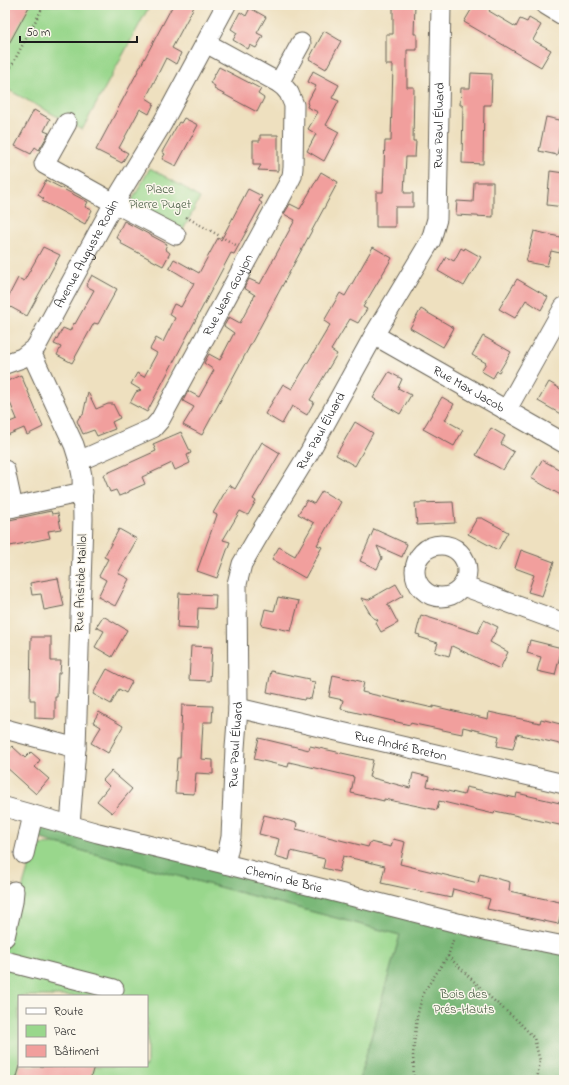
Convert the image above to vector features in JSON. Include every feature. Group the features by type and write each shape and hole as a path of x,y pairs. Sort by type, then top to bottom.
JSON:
{"street":[{"name":"Avenue Auguste Rodin","path":"5,364 22,358 36,347 114,204 162,124 226,5"},
{"name":"Rue Paul Éluard","path":"225,864 231,837 238,708 237,584 242,564 309,453 374,335 431,240 437,219 441,5"},
{"path":"546,5 564,16"},
{"name":"Rue Jean Goujon","path":"79,461 157,425 287,186 293,168 294,105 289,92 279,83 206,43"},
{"path":"279,83 301,43"},
{"path":"67,123 44,164 114,204 176,235"},
{"path":"506,411 564,307"},
{"name":"Rue Max Jacob","path":"374,335 564,444"},
{"name":"Rue Aristide Maillol","path":"31,352 74,445 82,476 83,492 76,748 70,825"},
{"path":"5,470 9,508 83,492"},
{"path":"463,586 564,623"},
{"name":"Rue André Breton","path":"238,708 564,784"},
{"path":"5,729 76,748"},
{"name":"Chemin de Brie","path":"5,807 105,834 489,931 564,946"},
{"path":"24,854 33,815"},
{"path":"5,937 14,891"},
{"path":"5,961 114,989"}],"path":[{"path":"5,78 44,5"},
{"path":"186,218 251,253"},
{"path":"414,1080 413,1054 417,1017 423,993 448,956 460,923"},
{"path":"448,956 491,998 519,1022 534,1038 540,1061 537,1080"}],"green space":[{"path":"5,5 150,5 82,130 5,88"},
{"name":"Place Pierre Puget","path":"150,168 200,198 182,232 130,204"},
{"name":"Bois des Prés-Hauts","path":"45,824 564,944 564,1080 359,1080 400,935 38,838"},
{"path":"57,844 400,935 359,1080 5,1080 5,911 15,913 35,845"}],"building":[{"path":"5,5 30,5 5,51"},
{"path":"173,5 195,5 172,48 181,53 176,64 166,58 146,98 154,103 149,114 140,109 119,148 128,153 122,163 96,150"},
{"path":"393,5 415,5 414,34 417,34 417,50 407,50 407,87 414,87 413,141 416,141 415,157 406,157 404,193 413,193 413,207 395,207 395,227 376,227 376,192 383,192 385,141 391,141 393,65 386,65 386,34 393,34"},
{"path":"474,5 493,5 489,11 516,27 520,19 527,22 529,18 541,25 533,40 551,50 541,67 464,22"},
{"path":"250,8 266,17 257,33 263,36 256,48 250,45 248,49 233,40 237,33 231,29 240,12 246,16"},
{"path":"324,31 341,41 326,69 309,59"},
{"path":"219,67 261,89 258,94 264,98 257,112 214,89 215,86 210,83"},
{"path":"313,71 339,85 332,98 339,101 326,125 339,132 324,161 307,151 316,134 308,129 318,112 307,107 307,103 316,86 308,82"},
{"path":"471,73 492,74 491,105 484,105 483,164 462,163 463,105 460,105 461,88 470,88"},
{"path":"34,110 50,119 44,131 49,133 39,150 35,147 31,154 15,146"},
{"path":"546,117 564,121 564,135 562,135 557,155 539,151"},
{"path":"184,118 198,125 176,166 162,159 165,154 162,152 179,122 181,123"},
{"path":"260,135 278,135 278,171 258,170 261,165 253,165 253,141 260,141"},
{"path":"550,171 564,173 564,207 547,205"},
{"path":"321,172 338,182 202,435 183,425 194,407 183,401 188,391 199,397 214,370 204,363 209,354 220,360 234,333 224,326 229,317 240,323 255,295 244,288 249,279 260,284 295,220 284,214 290,204 300,209"},
{"path":"46,180 88,202 85,207 92,210 85,224 42,201 44,199 38,195"},
{"path":"474,182 493,182 493,217 456,215 457,201 473,202"},
{"path":"248,189 262,196 259,201 262,203 234,254 231,253 147,412 130,403 136,392 141,390 131,384 137,373 144,377 157,353 150,349 156,338 163,342 175,318 169,314 174,304 181,307 194,283 169,268 174,259 199,273 218,238 221,240"},
{"path":"124,221 167,244 165,249 170,253 163,266 120,243 121,241 116,237"},
{"path":"534,231 564,238 560,253 551,251 547,266 526,262"},
{"path":"43,247 60,255 27,316 5,303 18,278 24,281"},
{"path":"373,247 392,258 363,307 367,309 358,323 350,319 331,350 337,354 310,400 314,402 307,415 292,406 282,424 265,414 283,384 292,389 330,325 324,321 340,293 345,296"},
{"path":"461,248 464,250 465,248 481,257 464,286 438,271 446,257 454,261"},
{"path":"92,275 117,289 98,324 94,323 72,363 57,355 61,347 54,344 63,328 70,331 94,290 86,286"},
{"path":"517,279 548,297 541,310 526,300 515,318 499,309"},
{"path":"421,309 454,328 443,347 410,328"},
{"path":"483,336 511,352 499,372 497,371 493,378 481,371 486,363 472,355"},
{"path":"389,372 402,379 398,388 411,395 400,414 373,398"},
{"path":"21,375 43,427 27,435 24,428 5,436 5,424 17,419 5,391 5,382"},
{"path":"549,382 564,391 564,416 538,401"},
{"path":"88,392 96,409 108,404 113,404 120,418 112,422 115,429 97,436 94,430 83,434 77,421 80,416 83,415"},
{"path":"442,397 454,404 445,420 463,430 454,446 423,429"},
{"path":"355,422 373,433 355,466 336,455"},
{"path":"491,428 505,436 501,444 514,452 503,470 476,455"},
{"path":"181,432 191,453 187,455 190,463 175,470 172,463 142,477 145,484 119,496 116,490 110,492 103,475 156,451 153,444"},
{"path":"262,442 280,453 253,499 256,501 248,515 240,511 223,540 230,542 217,578 197,571 217,515 213,513 229,485 235,489"},
{"path":"542,460 564,472 564,497 531,478"},
{"path":"322,491 341,502 317,545 322,547 305,578 272,559 279,547 295,556 314,523 298,514 307,500 314,504"},
{"path":"453,502 455,523 417,525 415,503"},
{"path":"51,511 52,514 58,513 61,529 48,531 50,538 5,547 5,521"},
{"path":"477,518 482,518 508,532 498,550 468,534"},
{"path":"119,529 137,539 118,573 129,579 115,606 98,597 106,580 99,576 108,559 104,557"},
{"path":"374,529 407,544 402,557 377,546 382,558 377,569 360,561"},
{"path":"521,550 554,562 542,596 528,592 534,575 515,568"},
{"path":"58,578 64,606 44,610 41,594 32,595 30,583"},
{"path":"396,584 403,596 387,605 398,623 381,632 376,623 378,620 372,617 361,598 368,600"},
{"path":"179,593 216,595 215,609 198,608 197,629 177,628"},
{"path":"278,597 299,601 291,631 261,625 265,609 274,611"},
{"path":"421,615 478,633 484,620 498,627 490,642 508,652 500,669 452,646 449,656 435,652 438,643 419,637 420,635 416,634"},
{"path":"103,616 127,630 112,657 95,647 104,631 96,627"},
{"path":"31,637 51,637 51,661 61,661 60,673 58,673 57,697 55,697 55,719 35,718 35,700 30,700"},
{"path":"530,640 562,648 555,675 537,671 541,657 527,653"},
{"path":"191,646 212,647 210,681 189,680"},
{"path":"107,669 132,682 126,693 119,689 111,704 93,694"},
{"path":"271,671 309,679 309,681 315,682 311,699 305,698 304,700 267,692"},
{"path":"333,675 364,682 362,692 433,708 433,706 488,719 489,712 540,723 541,719 564,725 564,745 517,734 513,749 497,746 499,736 463,727 462,734 410,723 410,725 341,709 343,700 329,697"},
{"path":"182,705 213,706 212,722 203,722 201,759 213,760 213,774 196,773 194,794 175,793 177,758 180,758"},
{"path":"99,712 123,726 108,753 91,743 101,727 93,722"},
{"path":"259,738 309,750 310,746 373,760 369,777 410,788 413,773 429,777 427,786 464,795 466,787 516,798 517,793 564,804 564,826 495,811 494,814 439,801 437,810 384,799 384,801 351,793 354,777 289,762 288,767 254,759"},
{"path":"12,746 25,758 31,752 40,760 35,767 49,779 36,794 5,766 5,754"},
{"path":"111,771 132,789 112,813 97,801 109,786 103,780"},
{"path":"264,815 297,823 296,829 368,847 370,842 391,847 393,839 405,842 400,864 478,883 480,874 510,882 509,891 564,903 558,924 487,909 490,899 453,889 451,898 381,883 385,866 343,856 339,872 323,868 325,859 291,851 289,860 275,856 279,839 259,834"},
{"path":"20,1067 94,1067 90,1080 16,1080"}]}
